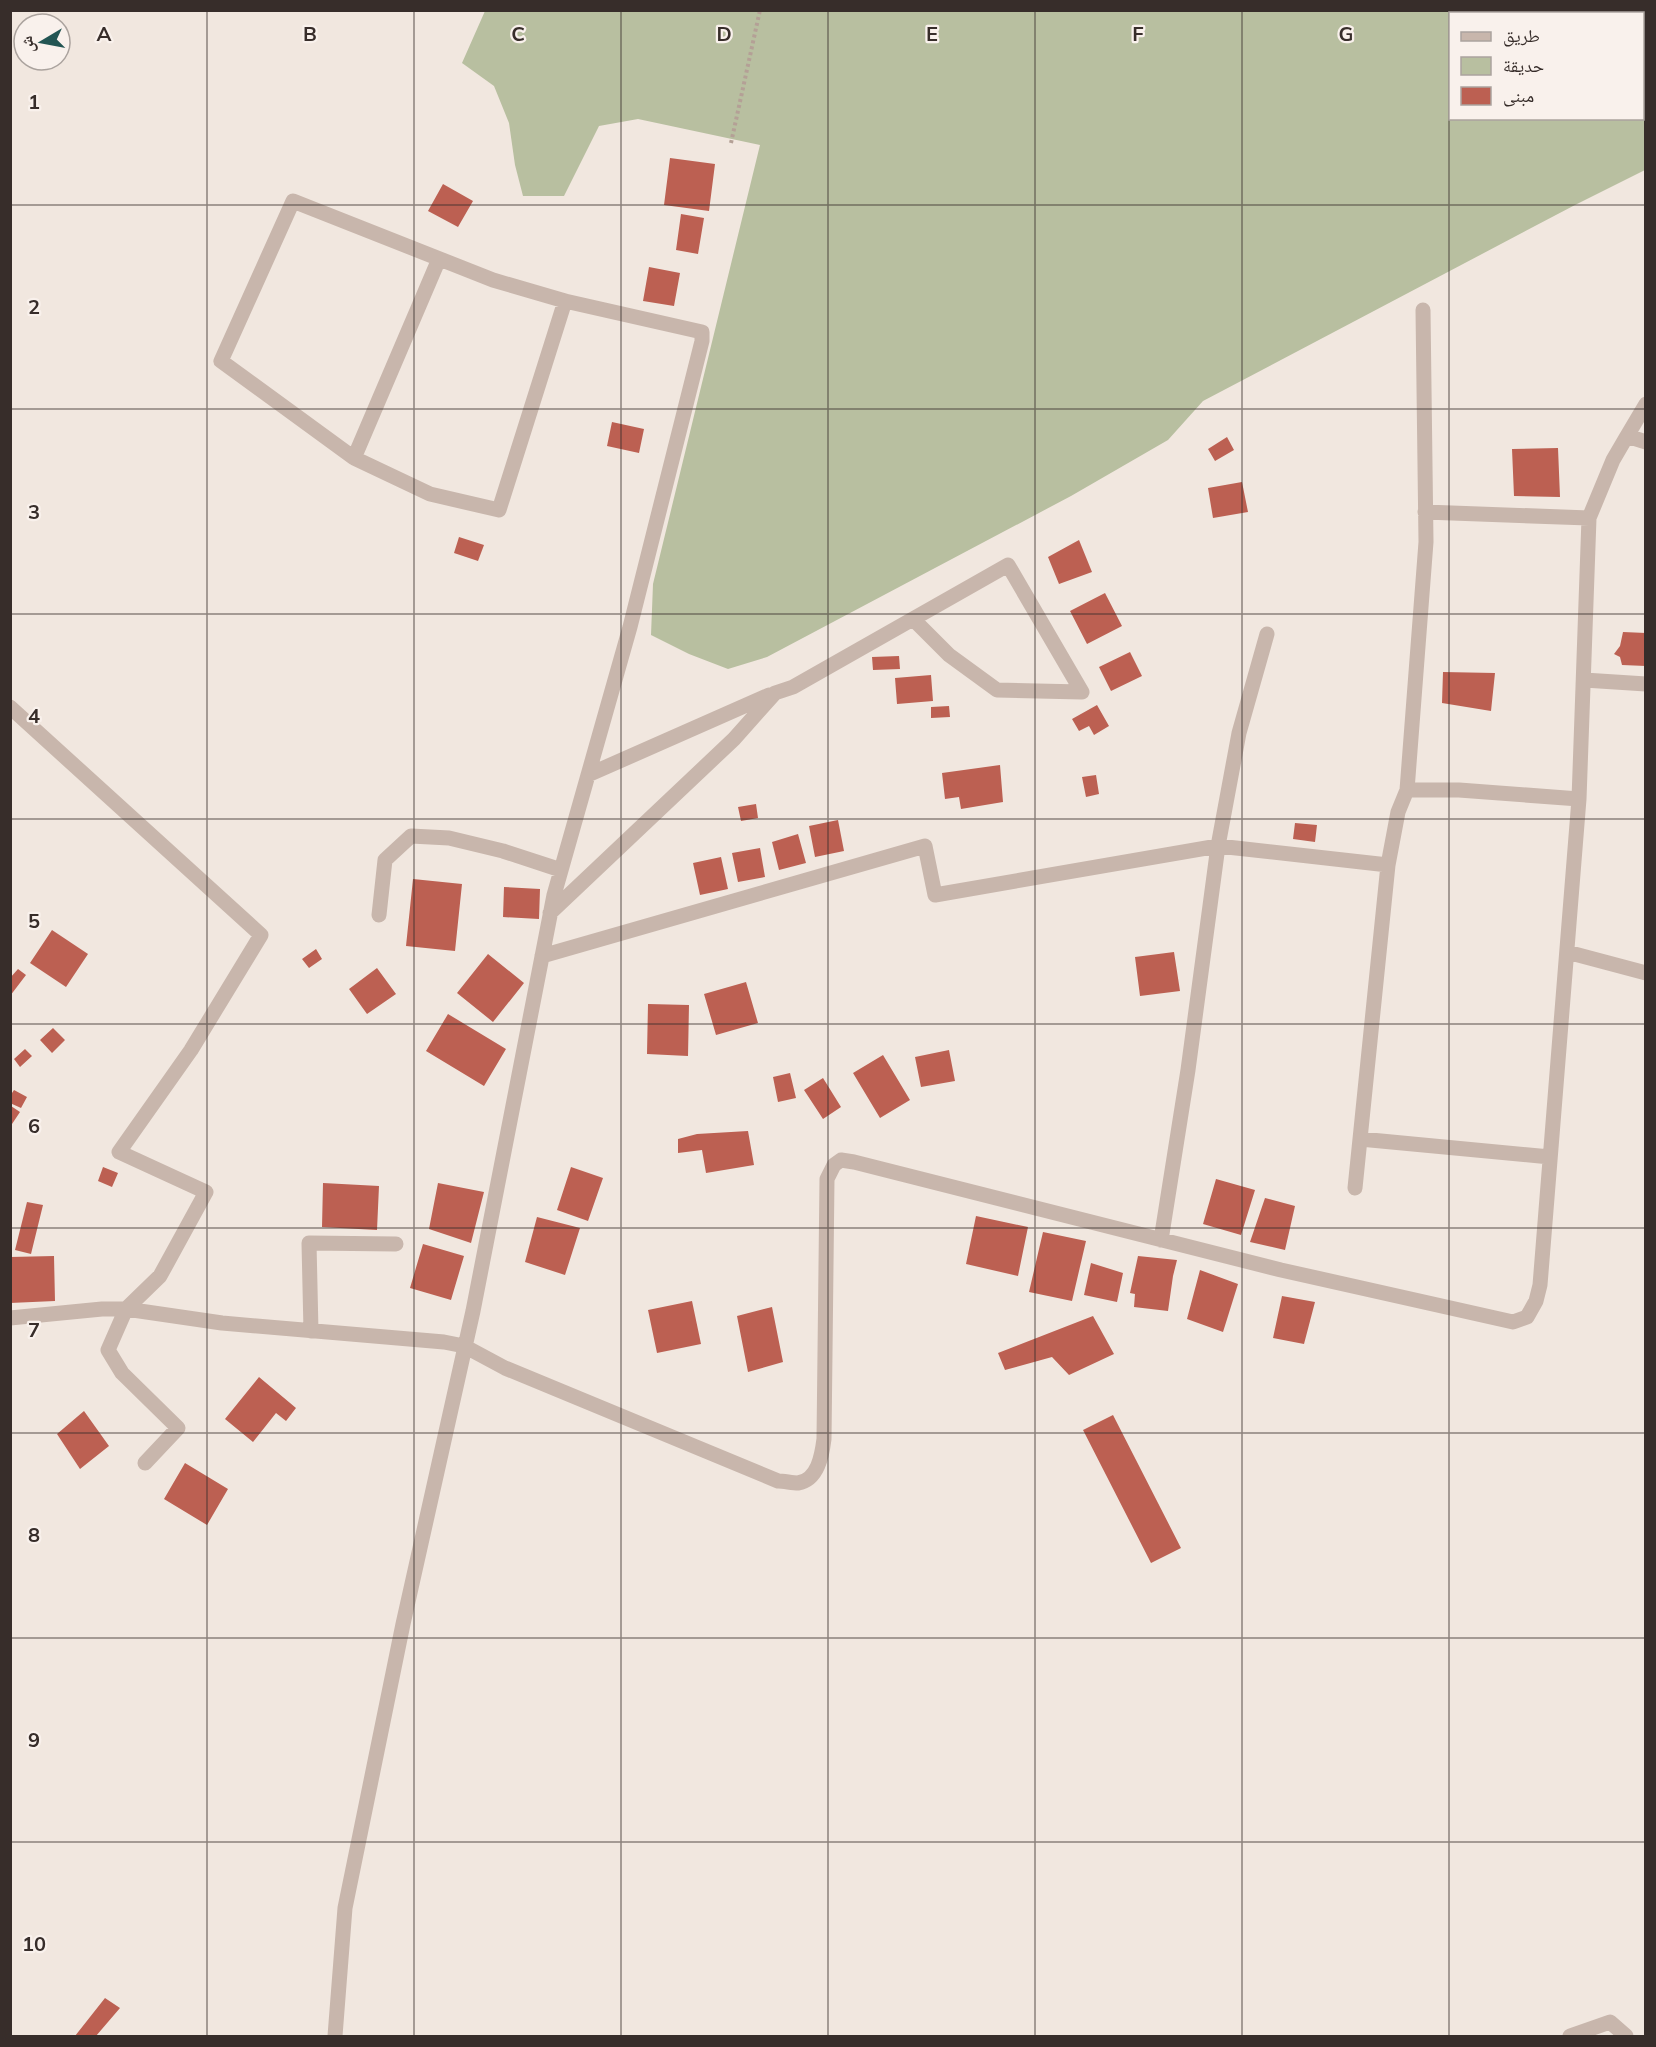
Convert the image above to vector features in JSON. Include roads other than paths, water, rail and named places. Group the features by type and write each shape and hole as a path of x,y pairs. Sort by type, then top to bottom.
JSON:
{"street":[{"path":"335,2037 345,1908 403,1624 473,1311 550,913 630,627 702,341 702,332 565,301 493,280 293,201 221,361 354,458 430,494 499,510 565,301"},
{"path":"354,458 439,259"},
{"path":"1355,1188 1388,865 1398,812 1407,790 1426,542 1423,310"},
{"path":"10,1318 102,1309 126,1309 222,1323 444,1342 464,1346 505,1368 778,1481 800,1483 812,1475 821,1462 824,1439 827,1179 834,1165 841,1160 1281,1270 1513,1322 1527,1317 1536,1301 1540,1285 1579,799 1589,518 1613,460 1646,404"},
{"path":"1627,436 1646,442"},
{"path":"1425,512 1589,518"},
{"path":"588,775 774,693 793,687 1008,565 1082,692 997,690 949,655 913,619"},
{"path":"1161,1240 1188,1070 1218,846 1239,733 1267,634"},
{"path":"1584,680 1646,684"},
{"path":"550,913 734,738 774,693"},
{"path":"10,707 261,935 191,1050 119,1152 206,1192 160,1276 126,1309 108,1350 122,1373 178,1428 145,1463"},
{"path":"1407,790 1459,790 1579,799"},
{"path":"379,915 385,860 411,836 449,838 503,851 561,870"},
{"path":"542,956 925,846 935,895 1218,846 1388,865"},
{"path":"1567,952 1646,973"},
{"path":"1360,1139 1550,1157"},
{"path":"311,1331 309,1243 396,1244"},
{"path":"1570,2037 1610,2022 1626,2037"}]}
